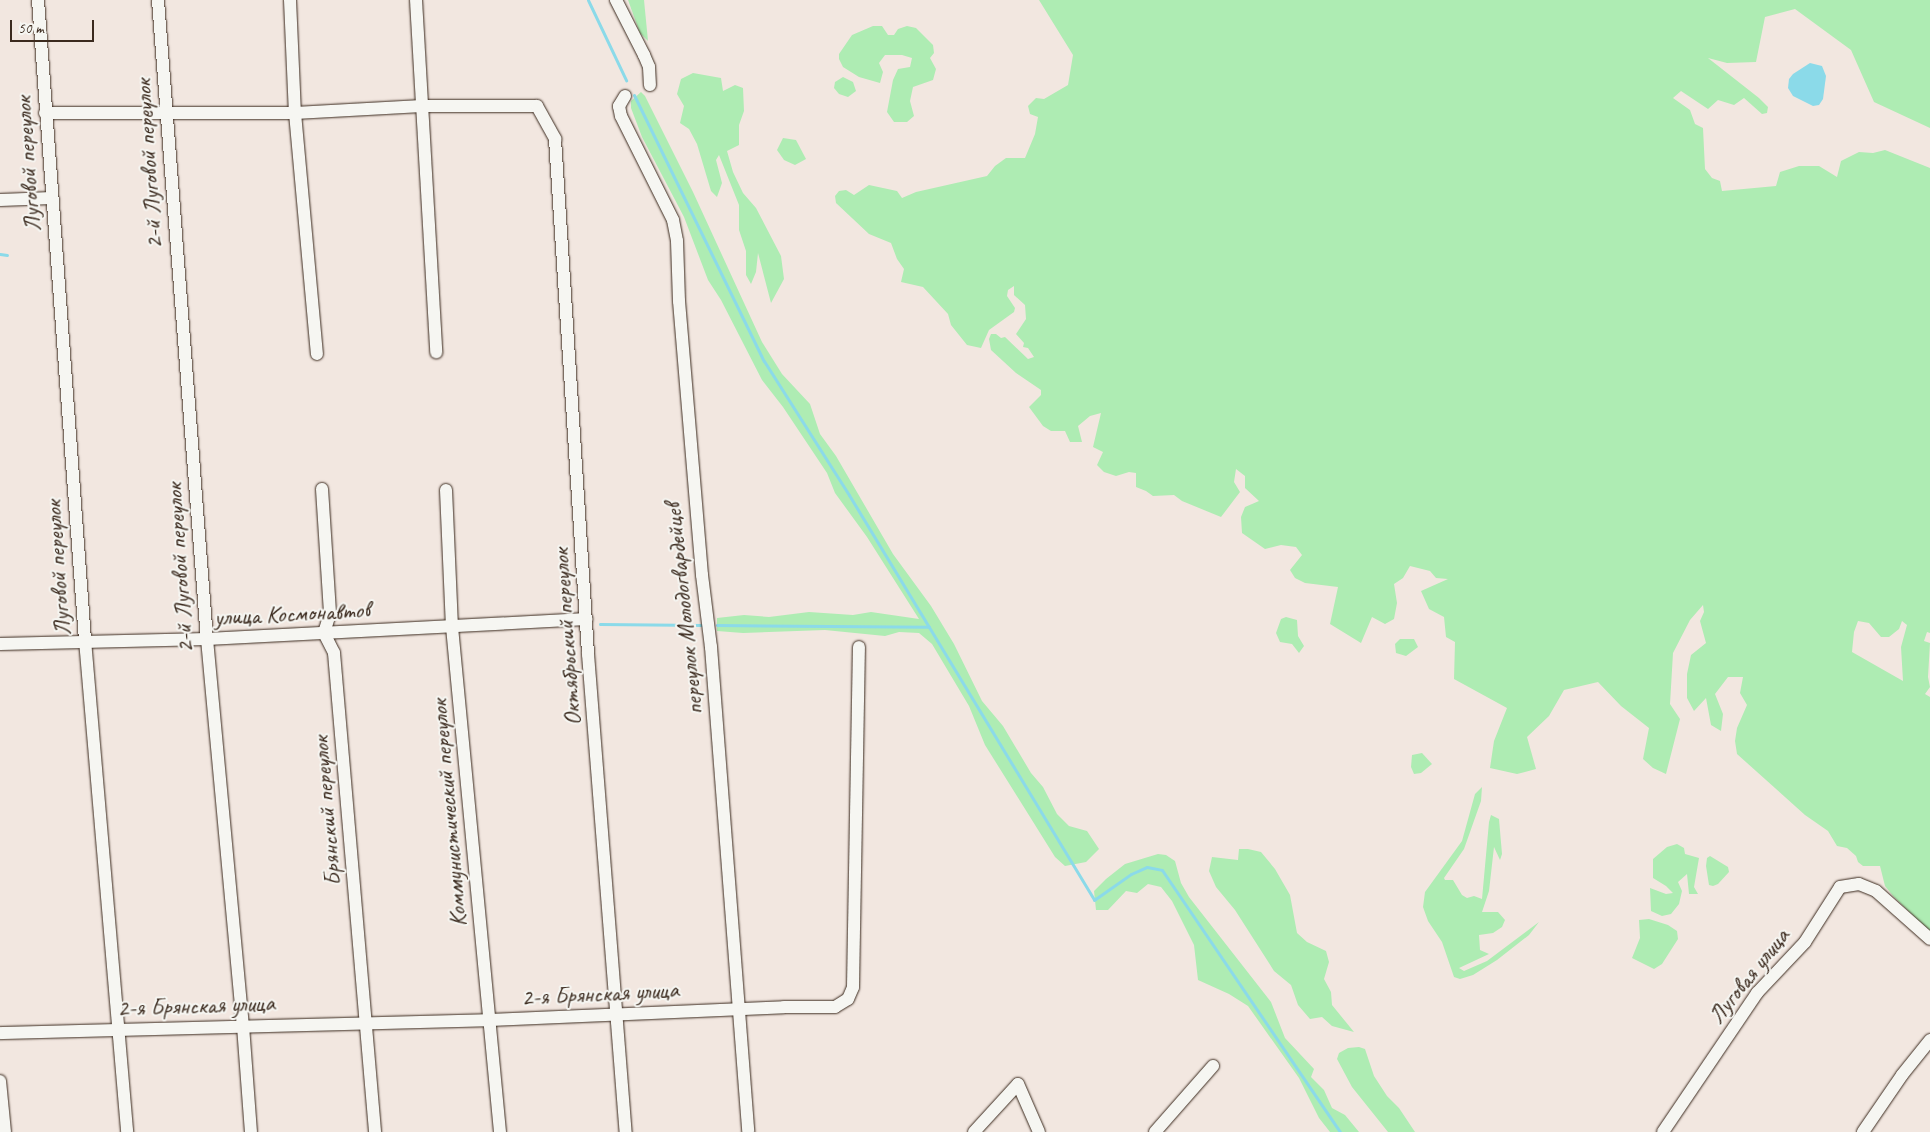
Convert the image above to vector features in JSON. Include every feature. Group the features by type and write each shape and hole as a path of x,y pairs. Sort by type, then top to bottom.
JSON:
{"street":[{"name":"Луговой переулок","path":"38,0 85,640 120,1030 127,1132"},
{"name":"2-й Луговой переулок","path":"158,0 207,639 251,1132"},
{"path":"290,0 295,112 317,354"},
{"path":"416,0 436,352"},
{"path":"616,0 649,67 650,85"},
{"name":"переулок Молодогвардейцев","path":"625,96 619,106 621,116 673,220 677,242 679,301 702,575 711,648 748,1132"},
{"path":"46,114 295,112 422,106"},
{"name":"Октябрьский переулок","path":"422,106 537,106 555,139 586,619 626,1132"},
{"path":"0,200 52,198"},
{"path":"322,489 330,614 324,634"},
{"name":"Коммунистический переулок","path":"446,490 452,627 500,1132"},
{"name":"улица Космонавтов","path":"0,644 85,640 207,639 586,619"},
{"name":"Брянский переулок","path":"324,634 334,652 375,1132"},
{"name":"2-я Брянская улица","path":"0,1033 366,1024 835,1007 848,999 853,987 859,648"},
{"name":"Луговая улица","path":"1663,1132 1756,993 1805,942 1840,887 1859,884 1876,891 1930,939"},
{"path":"1863,1132 1930,1040"},
{"path":"1155,1132 1212,1066"},
{"path":"0,1081 5,1132"},
{"path":"974,1132 1018,1084 1039,1132"}],"green space":[{"path":"628,0 644,0 648,41 640,33"},
{"path":"1039,0 1930,0 1930,128 1874,102 1851,50 1795,9 1765,17 1756,62 1727,63 1708,58 1759,98 1768,107 1767,113 1762,114 1744,98 1734,105 1718,100 1708,109 1681,91 1673,98 1690,110 1695,124 1703,128 1705,169 1712,178 1720,181 1722,191 1776,186 1780,172 1799,166 1819,166 1837,177 1841,161 1859,152 1873,153 1885,150 1930,168 1930,633 1927,632 1924,641 1930,643 1928,677 1930,687 1925,694 1930,697 1930,932 1885,886 1880,866 1863,866 1847,848 1837,846 1828,831 1805,815 1737,754 1735,741 1737,728 1747,705 1740,693 1743,677 1728,677 1715,694 1723,714 1721,731 1711,725 1706,698 1694,711 1687,698 1687,674 1691,655 1706,643 1700,621 1704,612 1703,605 1690,620 1673,653 1670,704 1680,719 1666,774 1653,768 1643,759 1649,728 1621,706 1598,682 1564,690 1549,716 1527,737 1536,769 1517,774 1490,768 1494,741 1507,708 1454,679 1455,642 1446,637 1444,617 1429,609 1421,591 1448,579 1436,578 1430,571 1410,566 1403,578 1394,584 1397,603 1394,619 1385,624 1372,617 1361,643 1330,624 1338,587 1305,583 1295,578 1290,570 1302,555 1296,547 1281,545 1265,549 1242,533 1241,517 1245,507 1259,501 1245,488 1245,476 1236,469 1234,482 1240,492 1221,517 1182,501 1174,495 1153,496 1136,487 1136,473 1129,472 1116,476 1104,472 1097,465 1103,452 1093,447 1101,413 1090,416 1078,426 1082,442 1070,442 1065,431 1051,431 1043,426 1029,407 1041,395 1041,390 1016,373 991,350 989,339 991,334 996,334 1001,338 1005,337 1028,359 1034,357 1028,348 1023,347 1024,343 1016,334 1026,319 1025,305 1014,295 1014,286 1008,290 1007,296 1015,308 1014,312 989,330 981,348 967,345 951,325 948,314 923,287 901,282 904,269 897,259 891,243 869,234 836,203 835,196 839,191 846,190 854,195 869,185 897,191 902,198 916,192 987,176 995,166 1006,158 1025,158 1035,134 1038,117 1030,114 1028,106 1036,98 1044,99 1068,85 1073,55","holes":["1858,621 1869,623 1881,637 1889,637 1899,629 1902,621 1907,625 1901,647 1903,681 1852,652 1854,632"]},
{"path":"873,26 882,26 888,35 894,35 898,29 907,26 916,28 933,45 934,53 930,58 936,69 933,80 913,87 910,101 914,116 907,122 894,122 887,112 893,80 898,69 910,67 912,58 902,55 885,55 879,63 883,72 880,83 859,77 843,67 839,59 839,54 852,35"},
{"path":"693,73 721,78 723,91 735,85 743,88 744,111 739,125 739,145 727,151 733,172 743,193 756,208 781,256 784,279 771,303 758,253 756,272 751,284 746,275 746,251 739,230 739,205 719,155 716,160 722,183 717,197 711,191 697,144 689,129 680,123 684,106 677,94 681,79"},
{"path":"843,77 853,82 856,91 848,97 839,94 834,88 835,82"},
{"path":"641,92 645,96 693,192 762,342 782,374 810,404 820,434 836,456 893,554 931,606 954,644 982,701 1003,726 1031,773 1043,787 1057,814 1069,826 1087,831 1099,849 1086,862 1065,866 1055,857 985,745 969,706 932,644 919,633 899,632 885,636 825,630 743,633 717,631 717,618 744,615 769,617 809,612 853,615 871,612 919,619 867,537 835,493 827,473 783,407 762,380 721,300 708,280 684,217 642,137 631,108 631,101"},
{"path":"783,138 796,140 806,159 795,165 784,160 777,150"},
{"path":"1286,617 1297,620 1298,636 1304,646 1299,653 1292,644 1280,642 1276,633 1281,619"},
{"path":"1400,639 1414,639 1418,647 1406,656 1396,653 1395,644"},
{"path":"1422,753 1432,764 1421,773 1414,774 1411,767 1412,755"},
{"path":"1482,787 1481,801 1464,849 1444,878 1445,880 1453,880 1462,895 1467,898 1474,896 1482,899 1489,822 1491,815 1499,819 1502,854 1500,860 1494,847 1489,891 1482,912 1498,912 1505,920 1502,927 1493,933 1479,935 1480,950 1489,954 1459,968 1464,971 1487,961 1539,922 1529,935 1497,960 1473,975 1460,979 1454,977 1442,942 1428,921 1423,907 1425,892 1462,841 1475,794"},
{"path":"1677,844 1684,848 1685,854 1699,858 1694,887 1698,894 1689,894 1687,874 1678,882 1682,891 1679,904 1671,914 1662,916 1651,911 1650,888 1666,894 1673,893 1653,878 1653,859 1667,847"},
{"path":"1239,849 1261,852 1275,869 1290,895 1297,933 1307,942 1326,951 1329,962 1324,979 1331,992 1332,1005 1354,1032 1332,1026 1322,1017 1310,1019 1298,1005 1291,985 1274,971 1235,910 1216,887 1209,871 1212,857 1238,860"},
{"path":"1158,854 1166,855 1175,861 1181,883 1189,897 1271,1002 1285,1038 1314,1069 1311,1077 1324,1090 1332,1108 1345,1115 1359,1132 1330,1132 1319,1118 1299,1078 1248,1006 1229,994 1198,980 1194,945 1172,901 1161,887 1148,884 1137,893 1126,891 1108,910 1096,910 1094,891 1106,879 1125,864"},
{"path":"1710,856 1728,867 1729,872 1718,884 1713,886 1709,885 1706,866 1707,858"},
{"path":"1649,919 1668,925 1677,931 1678,939 1662,964 1654,969 1632,958 1640,938 1639,920"},
{"path":"1359,1047 1365,1049 1374,1076 1415,1132 1388,1132 1352,1087 1337,1059 1339,1053 1348,1048"}],"water":[{"path":"1810,63 1822,66 1826,76 1823,99 1819,105 1813,106 1793,96 1788,88 1789,79 1793,74"}],"waterway":[{"path":"588,0 626,80"},
{"path":"634,95 764,361 849,495 1094,900 1131,874 1147,867 1162,870 1340,1132"},
{"path":"0,254 7,255"},
{"path":"600,624 703,625"},
{"path":"717,625 929,627"}]}
